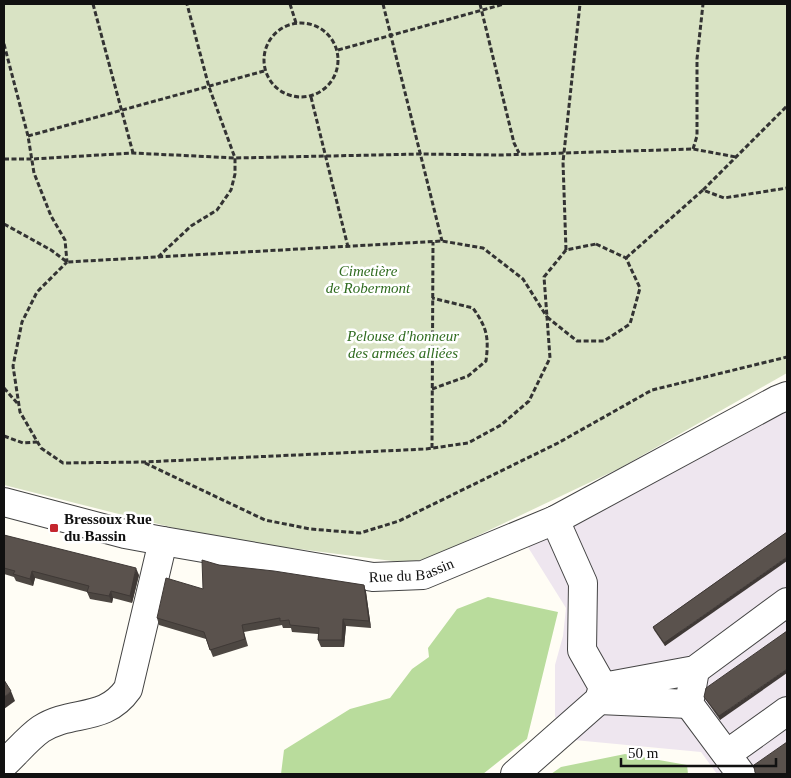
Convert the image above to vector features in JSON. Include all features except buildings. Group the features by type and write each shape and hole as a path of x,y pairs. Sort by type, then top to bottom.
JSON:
{"street":[{"name":"Rue du Bassin","path":"4,502 125,534 163,541 374,577 423,575 555,520 787,396"},
{"path":"555,520 582,583 582,650 601,693"},
{"path":"4,764 42,729 71,717 103,711 120,700 128,688 163,541"},
{"path":"515,774 601,693 696,670 787,602"},
{"path":"688,704 696,670"},
{"path":"601,693 688,704 734,764 787,711"}],"path":[{"path":"93,4 133,153"},
{"path":"158,257 191,226 217,210 231,190 235,174 235,158 209,87 187,4"},
{"path":"290,4 296,23"},
{"path":"383,4 442,241"},
{"path":"480,4 514,143 519,153"},
{"path":"338,50 504,4"},
{"path":"566,250 564,153 580,4"},
{"path":"694,149 697,136 697,59 703,4"},
{"path":"300,22 324,30 338,50 339,64 331,84 311,97 300,98 276,90 264,71 263,53 279,28 296,23 300,22"},
{"path":"4,44 28,136 34,173 51,216 65,240 67,262"},
{"path":"28,136 121,112 264,71"},
{"path":"311,97 348,247"},
{"path":"626,258 704,190 787,106"},
{"path":"4,159 32,160 133,153 235,158 694,149 736,157"},
{"path":"704,190 724,198 787,188"},
{"path":"4,224 52,250 67,262 442,241 483,248 523,279 548,317 577,341 604,341 630,324 640,288 626,258 596,244 566,250 544,277 548,317 550,358 529,401 501,426 468,442 432,448 144,462 63,463 40,448 20,412 14,366 22,322 37,292 67,262"},
{"path":"432,448 433,242"},
{"path":"432,298 473,308 483,322 489,342 486,362 474,372 432,389"},
{"path":"144,462 265,520 310,529 360,533 399,521 558,443 652,390 787,357"},
{"path":"4,388 19,405"},
{"path":"4,436 23,443 37,442"}],"shaded area":[{"path":"787,403 787,774 717,774 701,752 574,740 555,717 555,665 563,636 566,608 526,544"}],"green space":[{"name":"Cimetière de Robermont","path":"4,4 787,4 787,373 620,468 437,555 420,560 400,562 237,541 194,533 4,485"},
{"path":"488,597 558,612 527,739 483,774 281,774 284,750 350,709 390,698 412,669 429,657 428,648 457,609"},
{"path":"625,754 687,765 688,774 551,774 561,767"}],"place":[{"name":"Bressoux Rue du Bassin","path":"54,528"}],"park label":[{"name":"Pelouse d'honneur des armées alliées","path":"403,344"}]}
